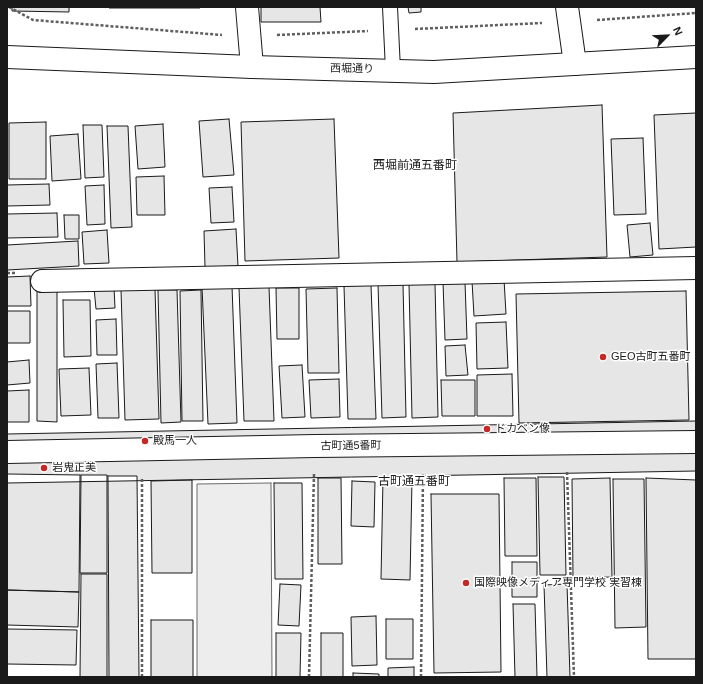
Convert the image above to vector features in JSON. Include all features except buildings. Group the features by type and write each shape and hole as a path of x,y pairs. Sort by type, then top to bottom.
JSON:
{"street":[{"path":"247,7 252,67"},
{"path":"567,7 575,64"},
{"name":"西堀通り","path":"7,57 252,67 434,72 696,57"},
{"path":"42,281 696,268"},
{"name":"古町通5番町","path":"7,452 315,446 696,442"}],"lane":[{"path":"390,7 393,70"}],"path":[{"path":"9,7 33,20 225,35"},
{"path":"592,20 696,13"},
{"path":"412,29 545,23"},
{"path":"272,35 373,30"},
{"path":"309,677 315,446"},
{"path":"142,449 142,677"},
{"path":"421,677 423,468"},
{"path":"567,468 574,677"}],"shaded area":[{"path":"271,483 272,677 197,677 197,484"}],"place":[{"name":"GEO古町五番町","path":"603,357"},
{"name":"ドカベン像","path":"487,429"},
{"name":"殿馬一人","path":"145,441"},
{"name":"岩鬼正美","path":"44,468"},
{"name":"国際映像メディア専門学校 実習棟","path":"466,583"}],"district":[{"name":"西堀前通五番町","path":"415,166"},
{"name":"古町通五番町","path":"414,482"}]}
